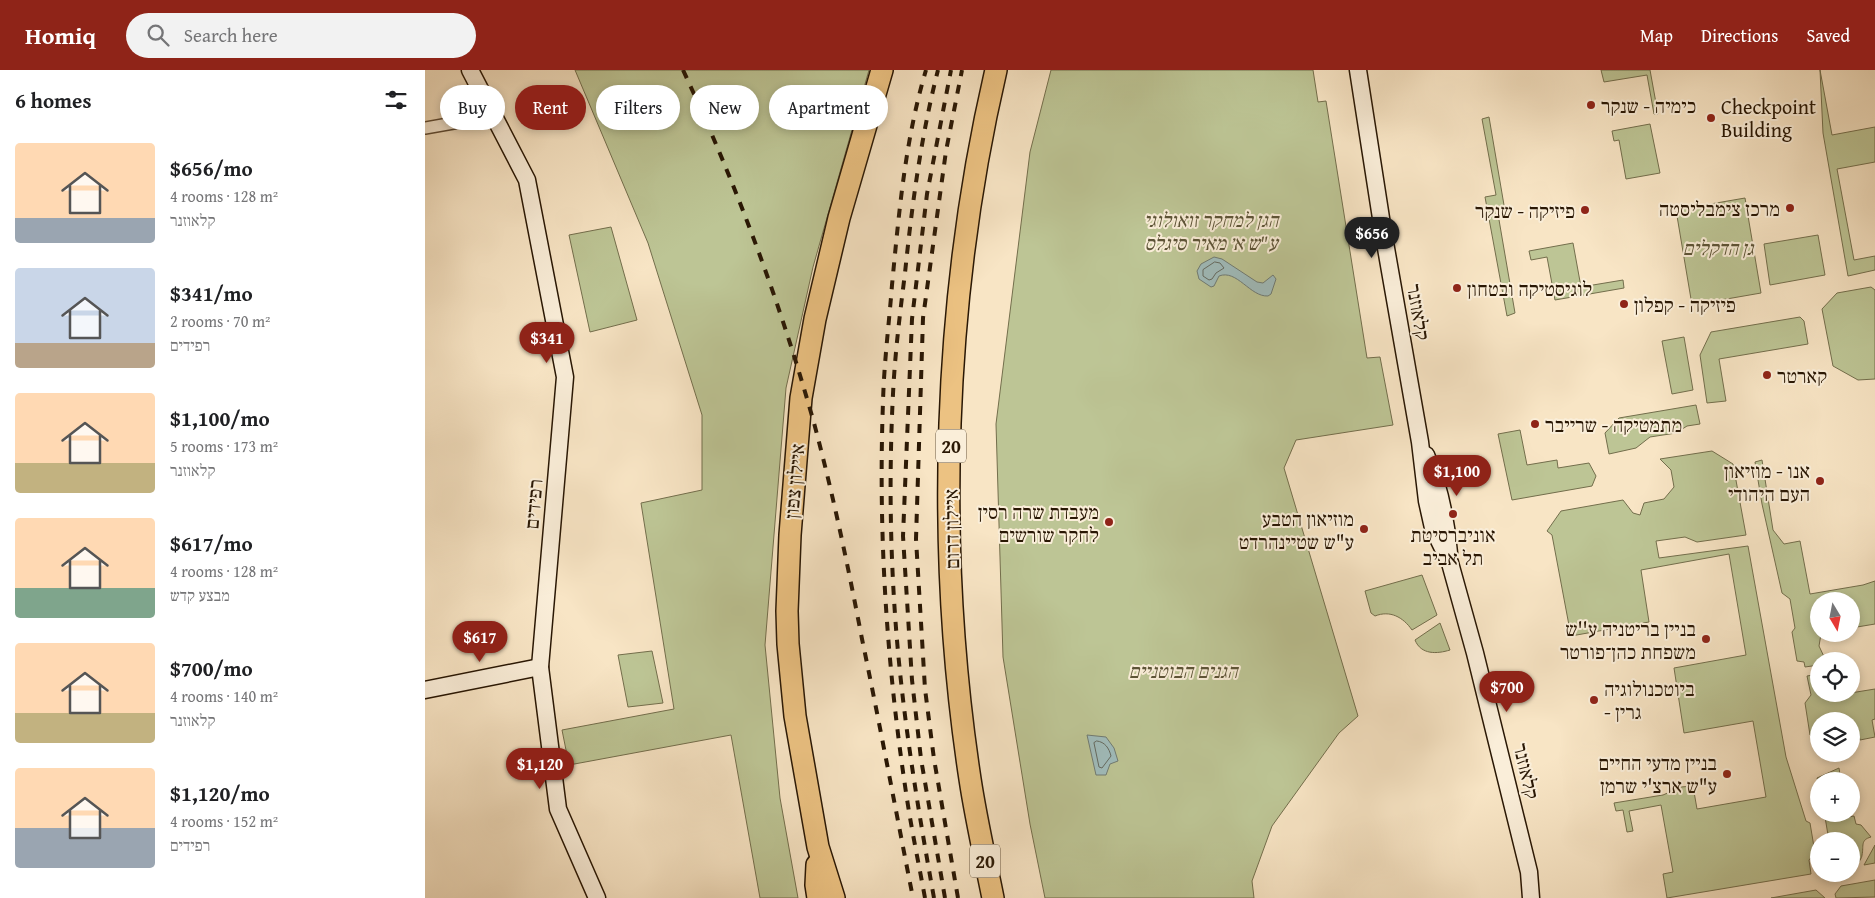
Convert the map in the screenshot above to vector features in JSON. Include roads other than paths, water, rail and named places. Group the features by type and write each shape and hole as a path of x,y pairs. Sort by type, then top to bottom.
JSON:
{"highway":[{"name":"איילון צפון","path":"834,898 818,847 795,716 788,644 787,611 790,535 801,398 815,319 839,218 883,70"},
{"name":"איילון דרום","path":"995,898 977,823 963,727 957,672 950,520 955,350 965,251 975,176 996,70"},
{"path":"818,847 816,885 818,898"}],"street":[{"name":"רפידים","path":"470,70 478,85"},
{"name":"קלאוזנר","path":"1358,70 1383,231 1420,442 1436,479 1441,498 1447,523 1450,563 1493,720 1529,872 1531,898"},
{"path":"425,128 440,125"},
{"name":"רפידים","path":"500,130 527,180 565,377 540,667 558,809 597,898"},
{"path":"425,690 540,667"},
{"name":"קלאוזנר","path":"1529,872 1541,898"}],"water":[{"path":"1214,257 1222,259 1257,282 1263,283 1273,275 1276,279 1271,294 1268,296 1261,295 1232,276 1226,275 1219,276 1214,286 1211,287 1199,279 1197,271 1201,264"},
{"path":"1087,735 1106,737 1114,748 1118,761 1110,764 1106,775 1096,775"}],"railway":[{"path":"683,70 721,156 756,244 787,333 814,423 846,557 913,898"},
{"path":"925,898 907,799 889,651 883,552 882,452 885,358 900,204 913,123 926,70"},
{"path":"934,898 912,764 899,662 892,570 891,452 895,363 911,222 927,120 938,70"},
{"path":"945,898 921,759 912,680 903,536 912,319 927,194 951,70"},
{"path":"958,898 934,759 925,689 916,539 923,318 946,151 962,70"}],"place":[{"name":"כימיה - שנקר","path":"1591,105"},
{"name":"Checkpoint Building","path":"1711,118"},
{"name":"מרכז צימבליסטה","path":"1790,208"},
{"name":"פיזיקה - שנקר","path":"1585,210"},
{"name":"לוגיסטיקה ובטחון","path":"1457,288"},
{"name":"פיזיקה - קפלון","path":"1624,304"},
{"name":"קארטר","path":"1767,375"},
{"name":"מתמטיקה - שרייבר","path":"1535,424"},
{"name":"אנו - מוזיאון העם היהודי","path":"1820,481"},
{"name":"אוניברסיטת תל אביב","path":"1453,514"},
{"name":"מעבדת שרה רסין לחקר שורשים","path":"1109,522"},
{"name":"מוזיאון הטבע ע\"ש שטיינהרדט","path":"1364,529"},
{"name":"בניין בריטניה ע''ש משפחת כהן־פורטר","path":"1706,639"},
{"name":"ביוטכנולוגיה - גרין","path":"1594,700"},
{"name":"בניין מדעי החיים ע\"ש ארצ'י שרמן","path":"1727,774"}],"park label":[{"name":"הגן למחקר זואולוגי ע\"ש א׳ מאיר סיגלס","path":"1211,230"},
{"name":"גן הדקלים","path":"1718,247"},
{"name":"הגנים הבוטניים","path":"1183,670"}]}
